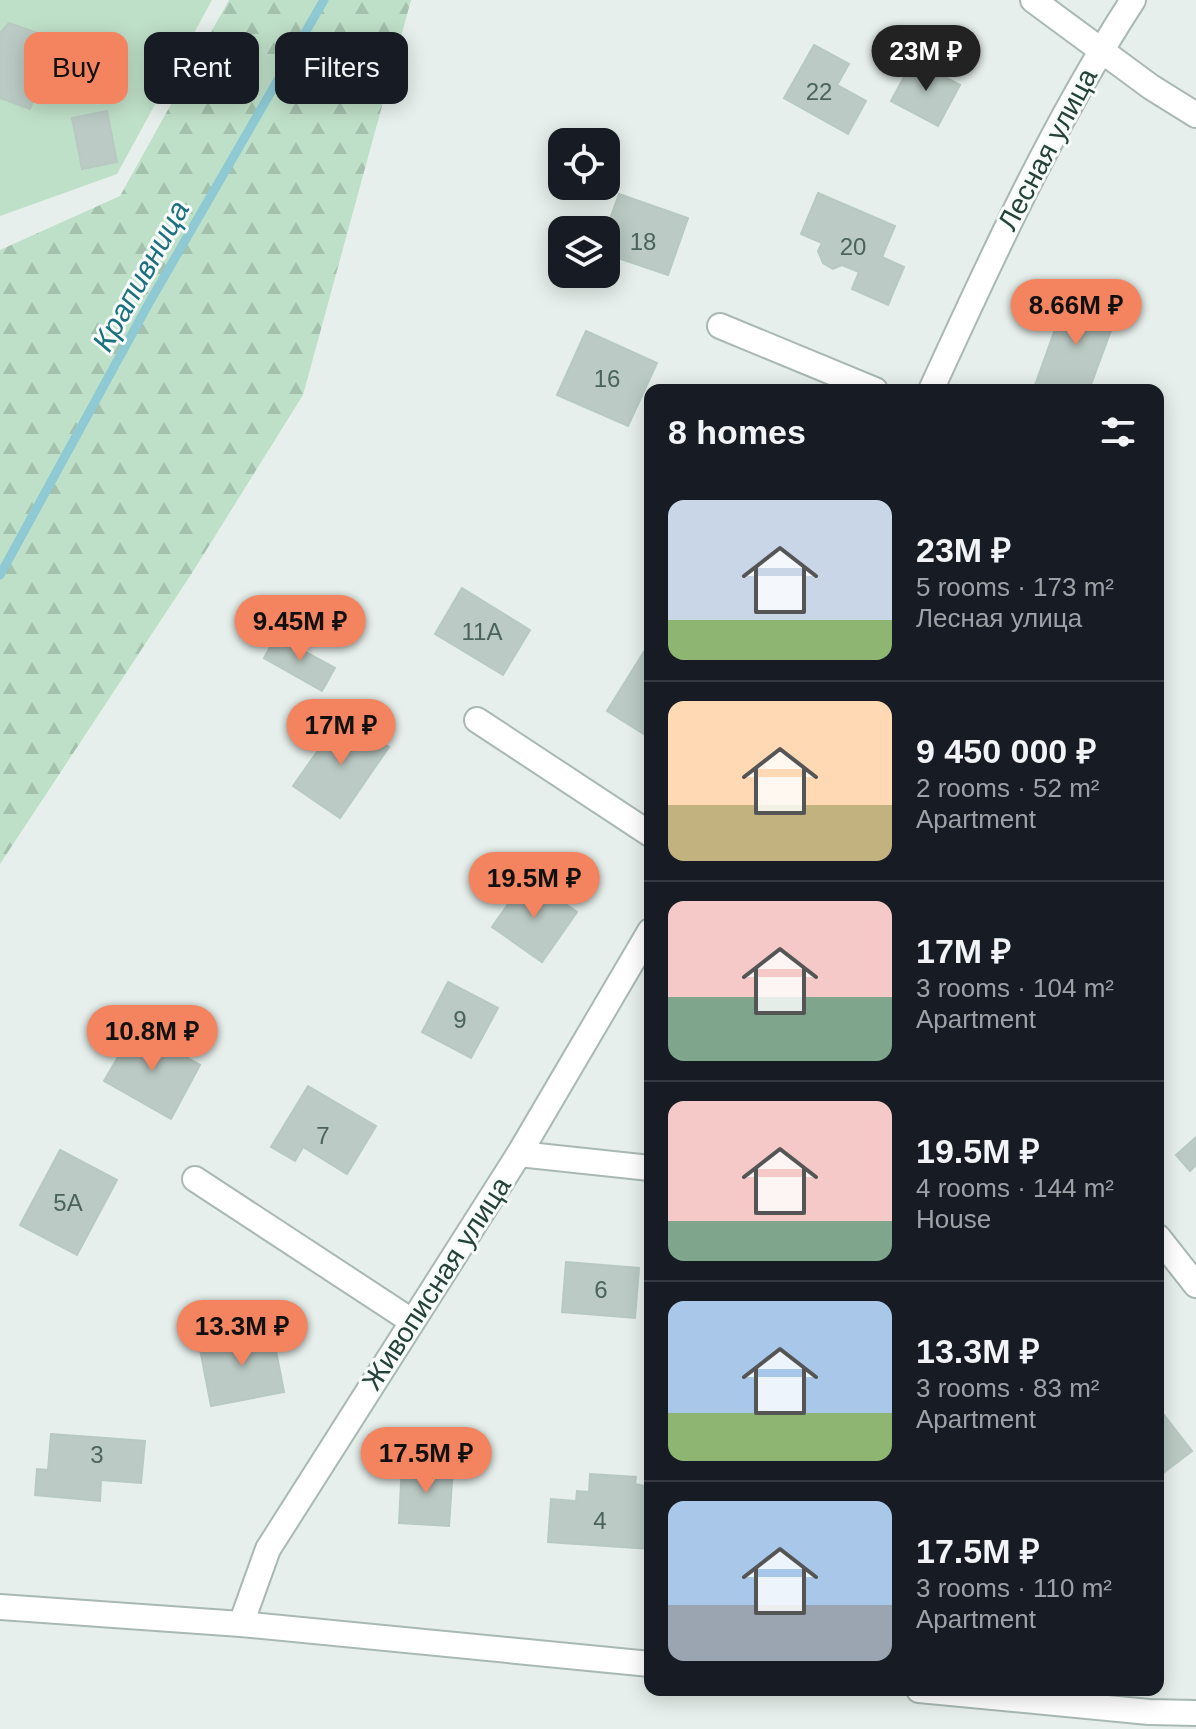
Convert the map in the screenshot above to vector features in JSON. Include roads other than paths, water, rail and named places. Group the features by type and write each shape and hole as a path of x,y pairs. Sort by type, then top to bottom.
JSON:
{"street":[{"path":"1033,0 1196,115"},
{"name":"Лесная улица","path":"934,384 1009,219 1100,50 1133,0"},
{"path":"720,326 860,384"},
{"path":"477,720 644,830"},
{"name":"Живописная улица","path":"241,1624 268,1549 410,1320 519,1154 644,941"},
{"path":"519,1154 644,1167"},
{"path":"195,1179 410,1320"},
{"path":"1164,1245 1196,1285"},
{"path":"0,1607 241,1624 644,1663"},
{"path":"982,1696 1149,1712 1196,1713"}],"waterway":[{"name":"Крапивница","path":"0,575 149,303 324,0"}]}
